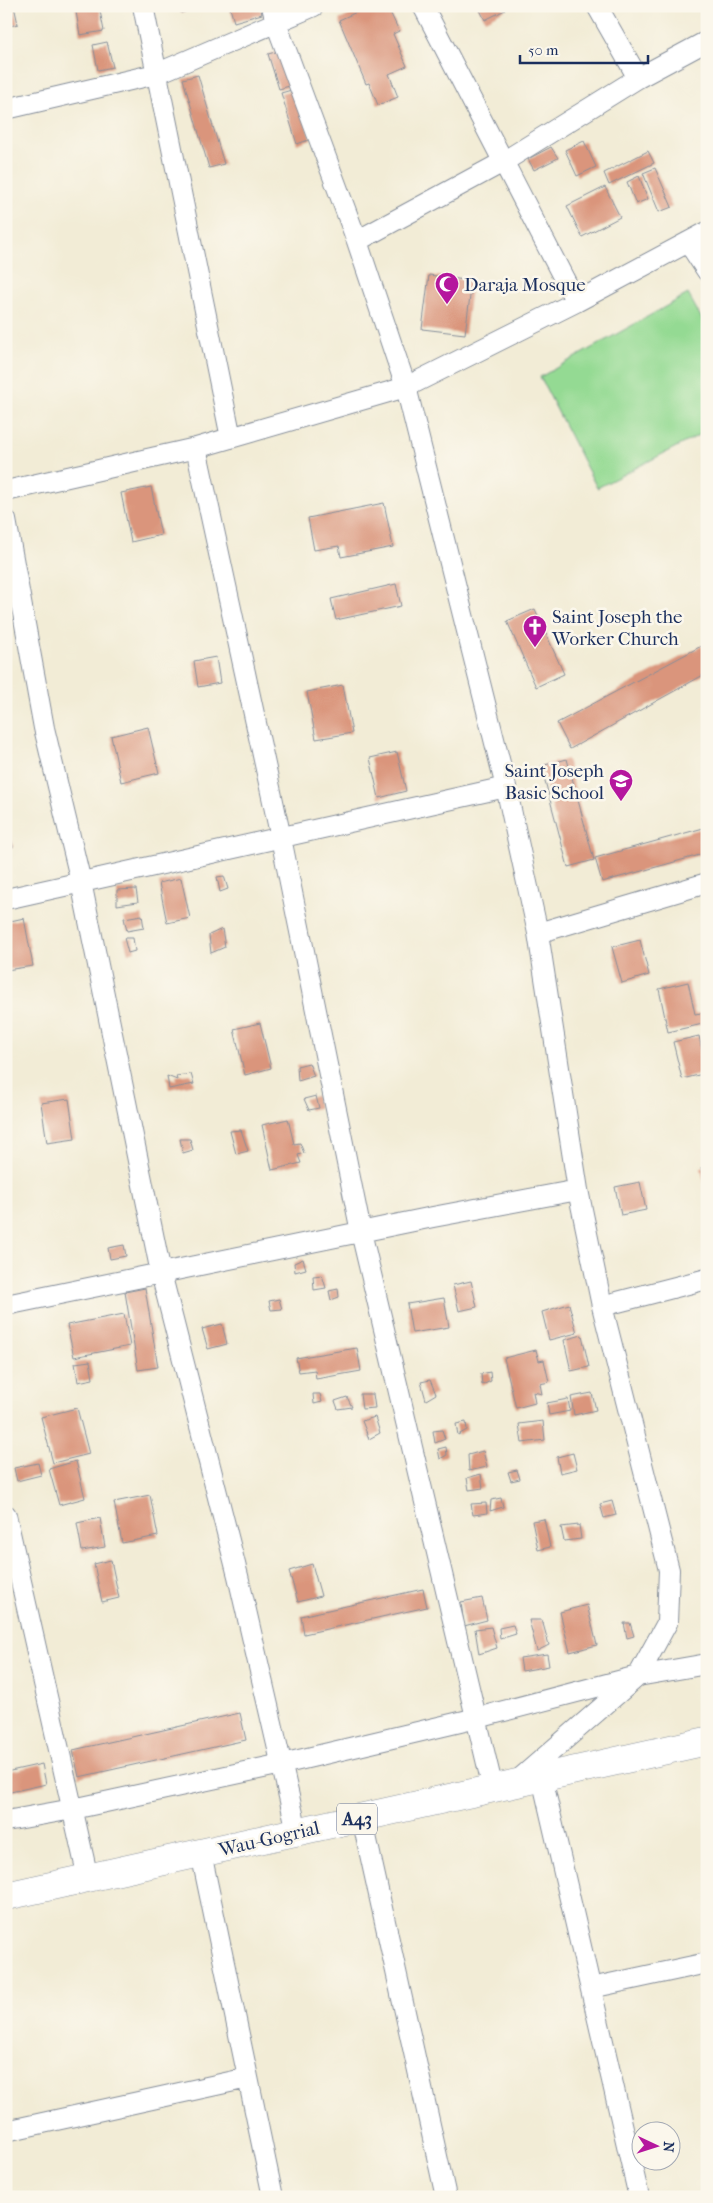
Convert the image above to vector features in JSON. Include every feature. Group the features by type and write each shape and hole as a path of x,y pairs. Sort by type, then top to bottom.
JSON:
{"main road":[{"name":"Wau-Gogrial","path":"6,1896 707,1741"}],"street":[{"path":"143,6 232,438"},
{"path":"6,109 156,74 274,15 314,6"},
{"path":"423,6 576,302"},
{"path":"597,6 638,78"},
{"path":"196,448 281,838 361,1232 476,1718 504,1786 638,1676 667,1624 669,1570 602,1306 578,1190 538,933 506,787 406,387 357,241 274,15"},
{"path":"357,241 503,162 638,78 707,41"},
{"path":"6,490 196,448 406,387 576,302 707,232"},
{"path":"688,242 707,271"},
{"path":"6,520 44,728 81,882 161,1273 238,1576 297,1831"},
{"path":"6,899 506,787"},
{"path":"538,933 707,883"},
{"path":"6,1305 361,1232 578,1190"},
{"path":"602,1306 707,1279"},
{"path":"6,1515 88,1878"},
{"path":"6,1820 73,1809 282,1764 476,1718 638,1676 707,1664"},
{"path":"542,1778 639,2197"},
{"path":"362,1818 446,2197"},
{"path":"201,1853 274,2197"},
{"path":"591,1988 707,1963"},
{"path":"6,2131 248,2078"}],"green space":[{"path":"688,294 707,328 707,431 597,488 540,377"}],"building":[{"path":"14,6 18,24 6,27 6,8"},
{"path":"75,6 99,6 104,31 80,35"},
{"path":"179,6 200,6 200,7 181,13"},
{"path":"235,6 260,6 262,14 234,22 230,8"},
{"path":"370,6 396,6 390,12 399,31 393,34 407,66 389,74 398,97 378,105 369,83 366,84 339,20"},
{"path":"478,6 503,6 505,10 485,20"},
{"path":"107,42 113,67 98,70 93,45"},
{"path":"283,50 293,85 279,89 268,54"},
{"path":"198,75 224,164 209,168 183,79"},
{"path":"295,89 311,139 297,144 281,93"},
{"path":"584,141 596,167 577,176 565,150"},
{"path":"551,147 558,158 534,170 528,159"},
{"path":"648,151 654,163 609,185 604,173"},
{"path":"655,168 672,207 659,212 643,173"},
{"path":"639,176 648,199 636,204 627,182"},
{"path":"605,187 620,217 582,237 567,206"},
{"name":"Daraja Mosque","path":"429,275 472,281 465,334 422,329"},
{"path":"151,487 161,535 131,542 121,493"},
{"path":"384,503 393,547 341,557 339,546 314,550 308,518"},
{"path":"396,584 401,606 336,620 331,599"},
{"name":"Saint Joseph the Worker Church","path":"535,609 564,674 536,687 507,621"},
{"path":"707,643 707,673 570,749 557,723"},
{"path":"216,657 220,683 198,687 194,661"},
{"path":"343,685 352,733 316,739 307,692"},
{"path":"148,727 159,773 121,782 111,736"},
{"path":"397,752 406,791 379,798 370,758"},
{"path":"567,759 594,860 568,867 541,766"},
{"path":"707,827 707,853 602,882 595,858"},
{"path":"9,830 13,847 6,850 6,831"},
{"path":"224,876 228,889 220,892 217,877"},
{"path":"181,878 190,918 167,923 159,883"},
{"path":"136,889 138,902 117,905 117,890"},
{"path":"142,915 144,928 127,931 124,918"},
{"path":"24,918 33,966 6,970 6,922"},
{"path":"222,929 225,947 211,953 209,935"},
{"path":"124,938 133,938 135,951 128,953"},
{"path":"640,940 649,975 622,983 612,947"},
{"path":"688,982 695,1014 707,1012 707,1023 668,1032 659,989"},
{"path":"260,1023 271,1068 245,1075 234,1029"},
{"path":"699,1036 707,1073 682,1079 673,1042"},
{"path":"309,1063 314,1076 298,1081 297,1066"},
{"path":"191,1074 194,1084 169,1089 167,1076 177,1080 176,1076"},
{"path":"316,1096 319,1108 309,1110 304,1099"},
{"path":"69,1099 75,1139 47,1143 41,1103"},
{"path":"288,1119 294,1144 300,1143 304,1153 298,1155 301,1163 272,1170 262,1125"},
{"path":"241,1130 248,1151 236,1154 230,1131"},
{"path":"180,1139 190,1139 193,1150 183,1153"},
{"path":"707,1166 707,1191 706,1191 701,1168"},
{"path":"640,1182 646,1210 621,1215 615,1187"},
{"path":"124,1245 126,1256 110,1259 108,1248"},
{"path":"303,1259 306,1269 295,1272 294,1263"},
{"path":"322,1275 326,1288 314,1290 313,1276"},
{"path":"471,1281 477,1307 459,1311 453,1285"},
{"path":"145,1288 158,1367 138,1370 125,1292"},
{"path":"338,1289 339,1297 331,1300 329,1291"},
{"path":"444,1298 449,1327 412,1333 407,1304"},
{"path":"279,1299 282,1309 271,1310 269,1301"},
{"path":"569,1304 577,1333 549,1340 542,1312"},
{"path":"124,1314 130,1346 74,1357 67,1325"},
{"path":"222,1324 227,1344 208,1349 202,1329"},
{"path":"582,1335 589,1367 571,1371 564,1340"},
{"path":"357,1348 361,1371 316,1379 315,1370 299,1372 296,1358"},
{"path":"536,1350 539,1361 544,1360 549,1382 540,1384 542,1394 533,1392 535,1403 516,1408 504,1358"},
{"path":"90,1361 93,1379 78,1382 75,1363"},
{"path":"490,1372 491,1381 482,1385 481,1374"},
{"path":"430,1380 436,1394 426,1400 421,1382"},
{"path":"592,1393 596,1410 574,1415 571,1397"},
{"path":"313,1394 320,1394 322,1402 314,1404"},
{"path":"360,1394 373,1394 375,1408 362,1409"},
{"path":"347,1397 352,1407 338,1409 335,1401"},
{"path":"568,1399 570,1411 549,1415 547,1403"},
{"path":"77,1408 89,1454 53,1463 41,1417"},
{"path":"375,1417 380,1433 369,1439 362,1421"},
{"path":"543,1421 545,1440 522,1443 519,1424"},
{"path":"466,1422 467,1430 458,1435 456,1424"},
{"path":"442,1430 445,1439 435,1443 433,1431"},
{"path":"446,1447 447,1455 440,1459 438,1449"},
{"path":"483,1451 487,1467 469,1471 468,1455"},
{"path":"573,1453 577,1469 560,1473 557,1457"},
{"path":"76,1461 85,1498 59,1505 49,1469"},
{"path":"38,1463 41,1475 17,1481 14,1468"},
{"path":"517,1470 520,1479 511,1481 508,1472"},
{"path":"481,1474 483,1488 469,1490 467,1478"},
{"path":"150,1495 158,1536 122,1543 114,1502"},
{"path":"501,1498 503,1507 490,1511 491,1500"},
{"path":"612,1501 616,1515 604,1518 600,1504"},
{"path":"486,1503 487,1513 473,1515 471,1504"},
{"path":"100,1518 105,1547 82,1551 77,1523"},
{"path":"544,1519 550,1547 538,1550 532,1521"},
{"path":"579,1525 581,1539 564,1541 561,1527"},
{"path":"111,1560 119,1598 102,1602 94,1564"},
{"path":"312,1564 321,1596 298,1602 289,1571"},
{"path":"423,1589 427,1607 304,1634 301,1616"},
{"path":"482,1598 487,1620 464,1626 461,1602"},
{"path":"587,1605 597,1645 570,1652 560,1612"},
{"path":"529,1620 542,1620 549,1645 537,1651"},
{"path":"624,1623 630,1623 634,1636 627,1638"},
{"path":"513,1625 516,1634 500,1639 499,1628"},
{"path":"491,1627 497,1648 479,1654 475,1629"},
{"path":"547,1654 549,1666 522,1671 520,1658"},
{"path":"240,1713 246,1740 79,1777 73,1750"},
{"path":"42,1764 46,1784 6,1793 6,1772"}],"place":[{"name":"Daraja Mosque","path":"447,305"},
{"name":"Saint Joseph the Worker Church","path":"535,648"},
{"name":"Saint Joseph Basic School","path":"621,802"}]}
